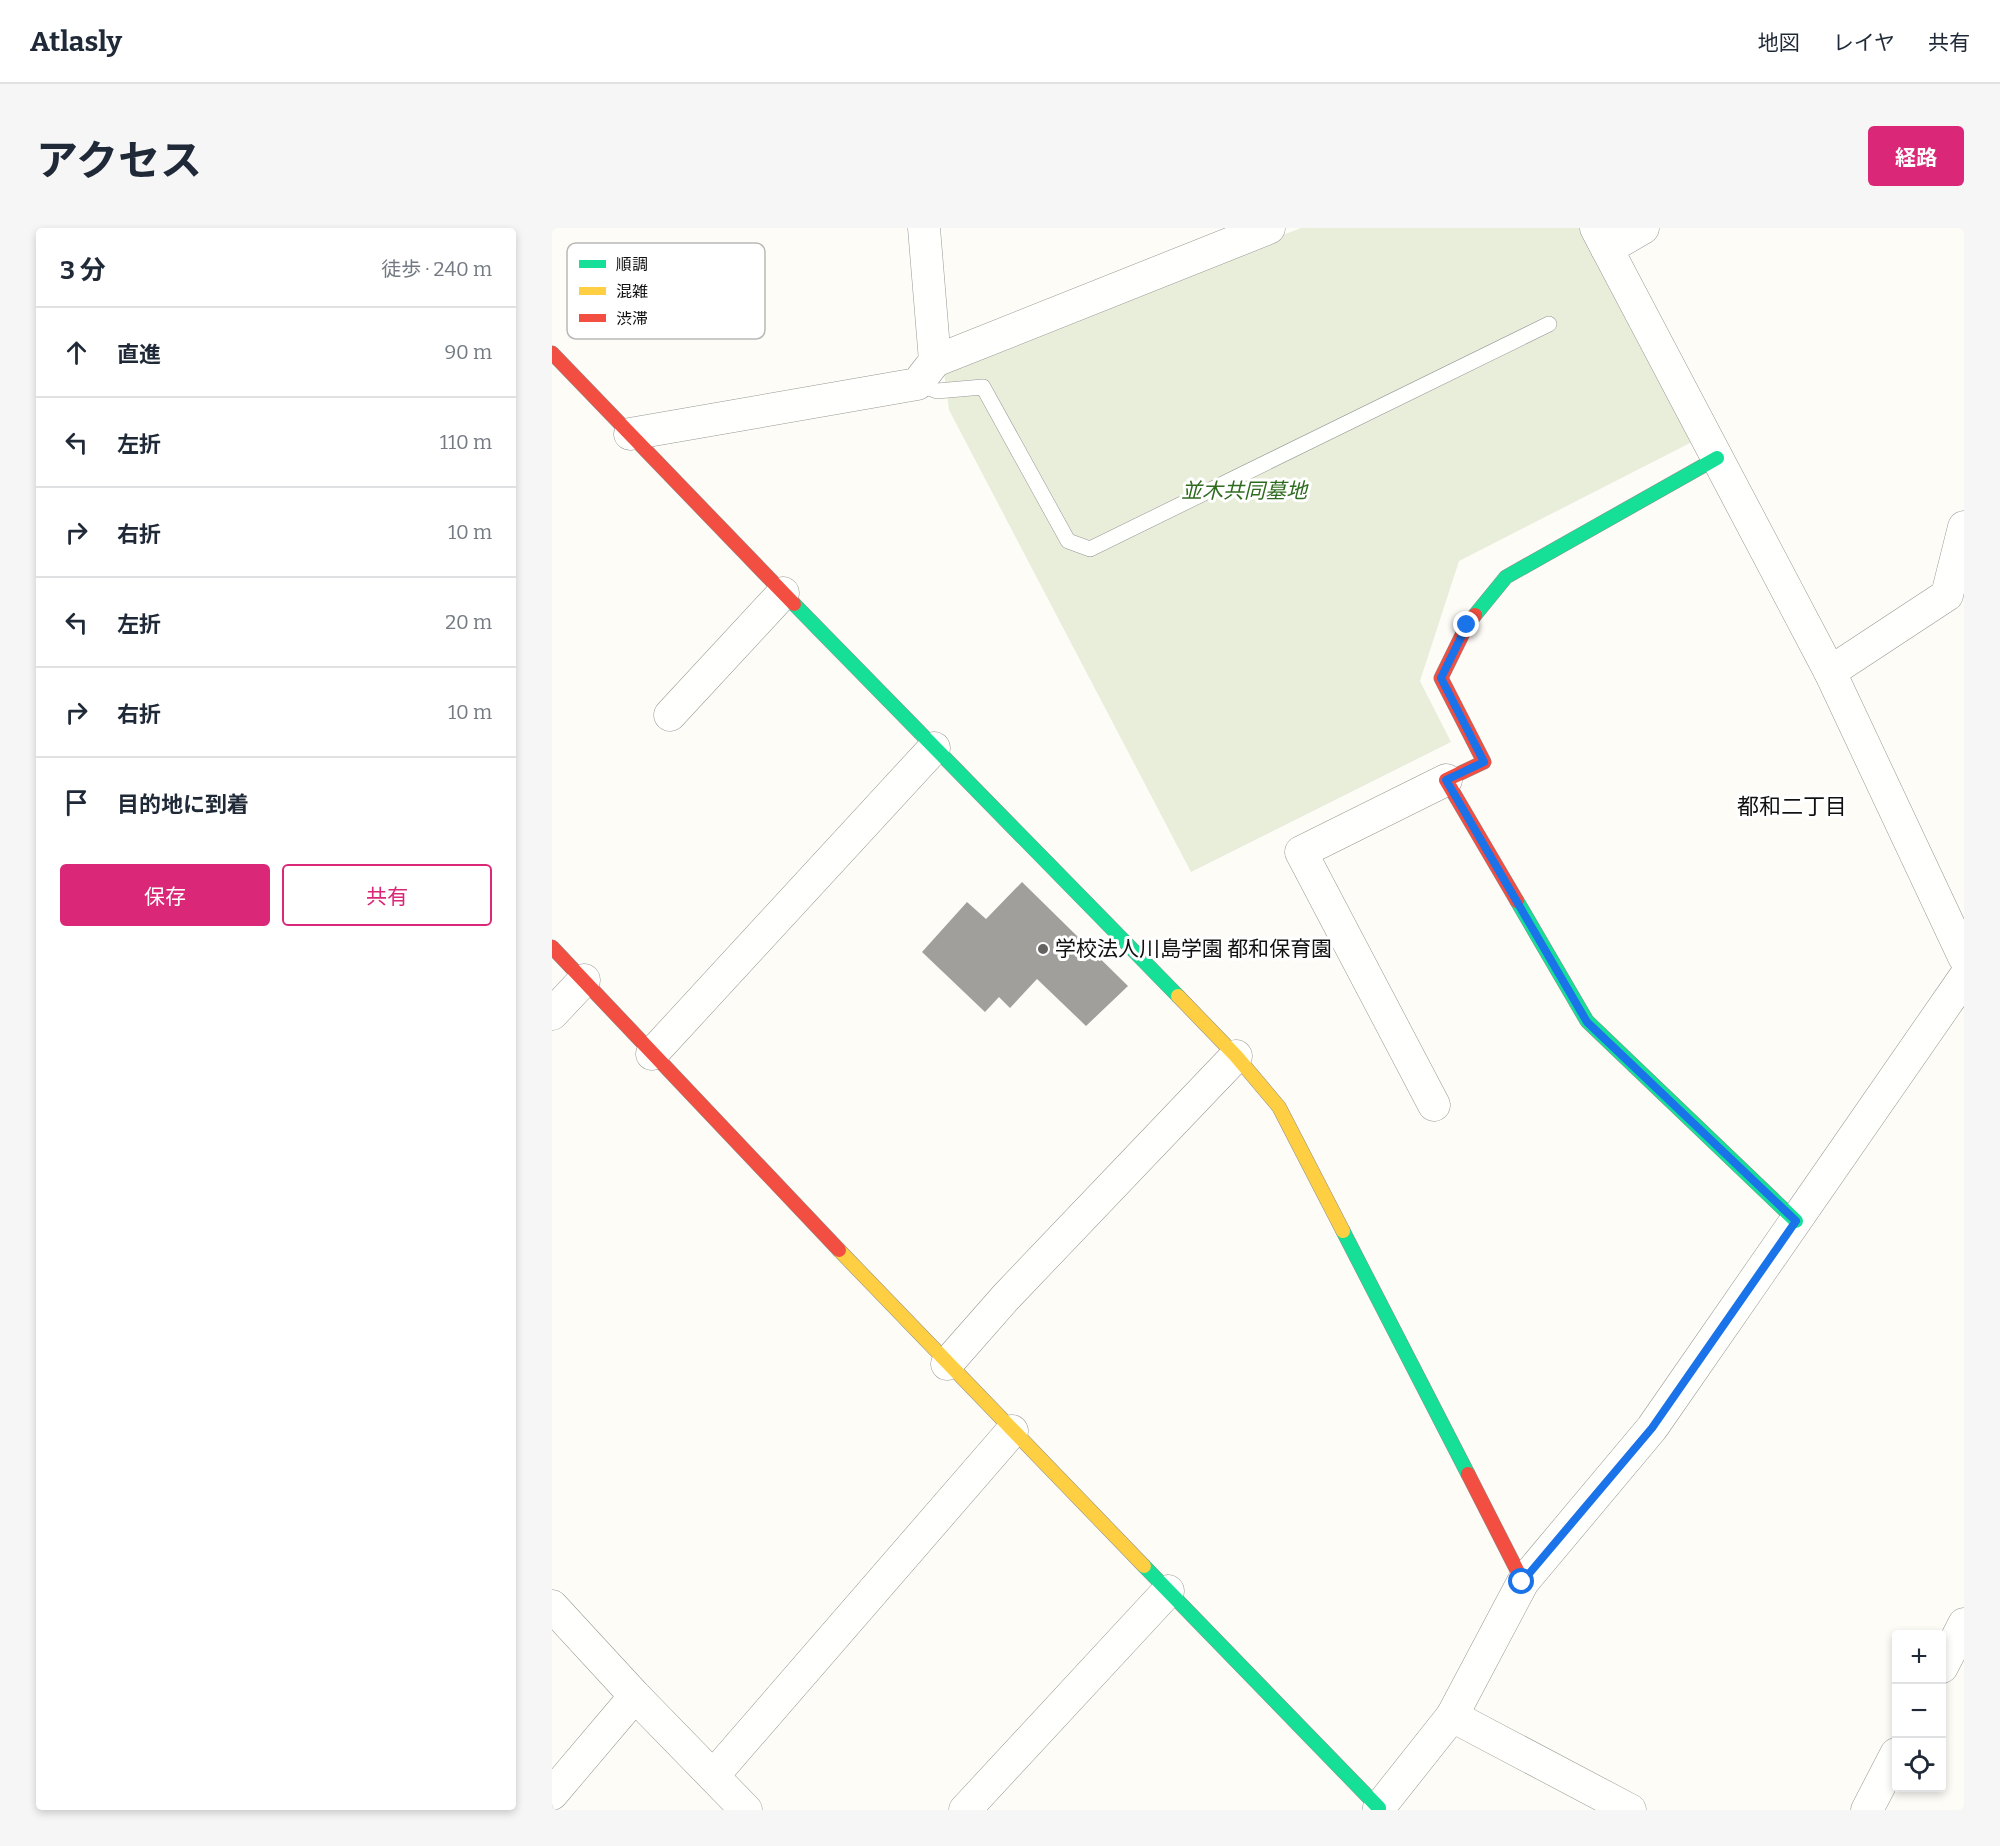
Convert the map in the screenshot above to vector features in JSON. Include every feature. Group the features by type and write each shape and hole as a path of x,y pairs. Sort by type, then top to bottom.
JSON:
{"street":[{"path":"924,228 926,373"},
{"path":"630,435 926,373 1269,228"},
{"path":"1643,228 1602,239 1830,672 1964,957"},
{"path":"552,352 783,593 1236,1056 1279,1107 1522,1582"},
{"path":"1434,1105 1301,852 1484,762 1441,678 1467,625 1506,577 1717,458"},
{"path":"1830,672 1947,595 1964,527"},
{"path":"670,715 783,593"},
{"path":"652,1054 934,748"},
{"path":"1446,780 1587,1022 1796,1221"},
{"path":"552,947 947,1364 1379,1809 1452,1716 1522,1582 1652,1428 1964,978"},
{"path":"552,1014 584,981"},
{"path":"947,1364 1006,1297 1236,1056"},
{"path":"713,1776 1012,1431"},
{"path":"965,1810 1168,1591"},
{"path":"552,1606 635,1696 746,1810"},
{"path":"1946,1658 1964,1624"},
{"path":"552,1794 635,1696"},
{"path":"1452,1716 1630,1810"},
{"path":"1867,1810 1892,1762"}],"lane":[{"path":"926,373 937,391 983,387 1068,541 1090,549 1548,324"}],"green space":[{"name":"並木共同墓地","path":"1301,228 1579,228 1692,442 1459,561 1420,681 1451,742 1191,872 949,410 943,365"}],"building":[{"path":"1022,882 1128,986 1086,1026 1037,979 1010,1008 999,997 985,1012 922,952 967,902 986,919"}],"traffic: fast":[{"path":"1475,615 1506,577 1717,458"},
{"path":"794,604 1178,996"},
{"path":"1517,901 1587,1021 1796,1221"},
{"path":"1343,1231 1468,1474"},
{"path":"1144,1566 1379,1808 1378,1810"}],"traffic: slow":[{"path":"1178,996 1236,1056 1279,1107 1343,1231"},
{"path":"839,1250 1144,1566"}],"traffic: jam":[{"path":"552,353 794,604"},
{"path":"1475,615 1467,625 1441,678 1484,762 1446,780 1517,901"},
{"path":"552,947 839,1250"},
{"path":"1468,1474 1523,1582"}],"place":[{"name":"学校法人川島学園 都和保育園","path":"1043,949"}],"district":[{"name":"都和二丁目","path":"1792,806"}],"route":[{"path":"1467,625 1441,678 1484,762 1446,780 1587,1022 1796,1221 1652,1428 1522,1582"}]}
